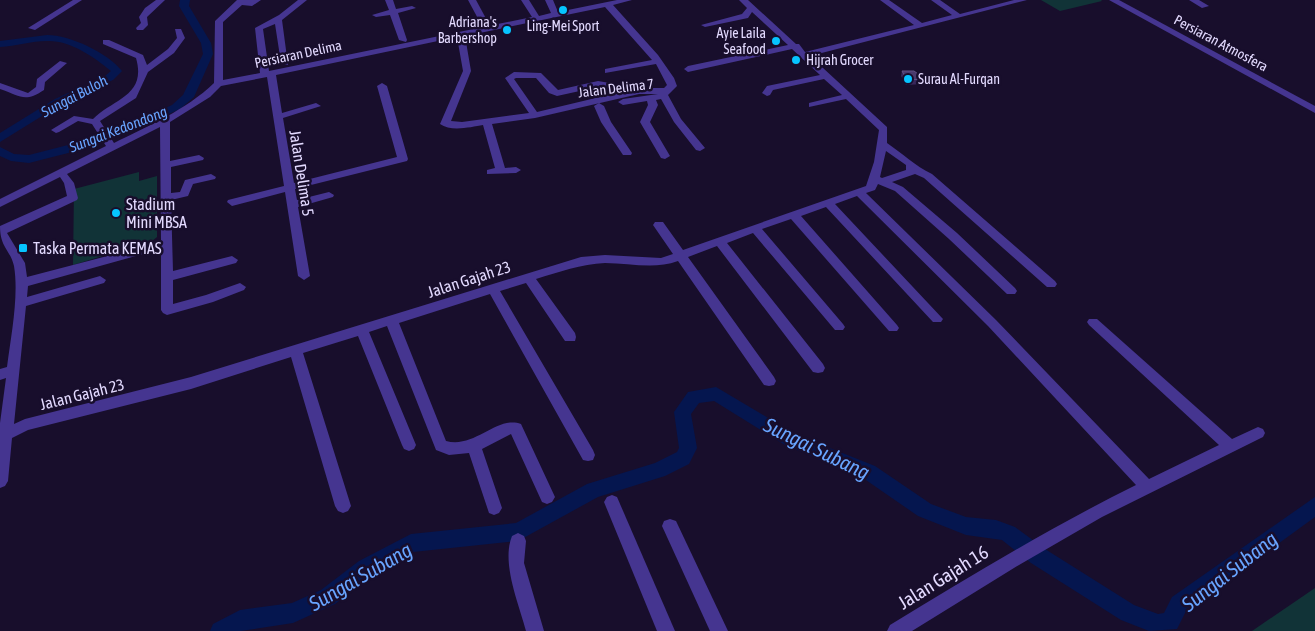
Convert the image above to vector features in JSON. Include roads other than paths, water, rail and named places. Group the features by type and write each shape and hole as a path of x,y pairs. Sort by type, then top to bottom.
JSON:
{"street":[{"path":"32,28 78,0"},
{"path":"140,28 145,23 143,18 148,10 161,0"},
{"path":"285,63 278,20 303,0"},
{"path":"389,0 404,40"},
{"path":"472,0 485,24"},
{"path":"526,0 537,19"},
{"path":"550,0 556,15"},
{"name":"Persiaran Delima","path":"0,202 61,172 107,140 165,121 207,96 218,84 267,72 628,0"},
{"path":"743,0 796,46 884,129 879,181"},
{"path":"884,0 920,25"},
{"path":"935,0 958,16"},
{"path":"986,0 996,6"},
{"path":"805,55 1023,0"},
{"name":"Persiaran Atmosfera","path":"1113,0 1315,110"},
{"name":"Persiaran Atmosfera","path":"1123,0 1315,104"},
{"path":"1193,0 1205,6"},
{"path":"218,84 219,21 241,1 254,2"},
{"path":"239,13 254,2"},
{"name":"Jalan Delima 7","path":"572,107 599,106 650,99 665,93 672,86 672,82 658,61 607,4"},
{"path":"705,25 745,16 751,7"},
{"path":"376,15 412,8"},
{"path":"234,73 267,72 285,63 518,17"},
{"name":"Jalan Delima 5","path":"278,20 259,28 278,117 304,276"},
{"path":"95,122 134,96 144,71 171,52 181,38 178,31"},
{"path":"461,34 467,71 446,124 462,125 535,115 639,91"},
{"path":"106,42 140,57 144,71"},
{"path":"688,69 796,46"},
{"path":"608,71 658,61"},
{"path":"0,86 29,96 41,88 40,81 63,63"},
{"path":"535,115 509,76 538,75 555,93 598,84 665,93 677,120 700,148"},
{"path":"767,92 770,88 827,76"},
{"path":"232,202 403,159 382,86"},
{"path":"1294,92 1315,100"},
{"path":"812,105 849,96"},
{"path":"650,99 653,105 645,122 665,156"},
{"path":"278,117 316,106"},
{"path":"599,106 606,122 627,153"},
{"path":"56,130 77,118 95,122 107,140"},
{"path":"165,121 167,310 209,299 240,287"},
{"path":"487,122 496,172 516,170"},
{"path":"883,145 910,163 912,168 928,176 1051,284"},
{"path":"166,165 200,158"},
{"path":"879,181 911,172 912,168"},
{"path":"0,481 3,435 14,370 22,284 19,263 0,231 72,198 69,183 61,172"},
{"path":"166,198 184,194 189,182 211,177"},
{"path":"879,181 899,189 953,236 1011,291"},
{"name":"Jalan Gajah 23","path":"3,435 25,425 191,383 392,322 581,261 605,259 654,263 681,256 793,214 860,193 871,188 879,181"},
{"path":"860,193 992,323 1147,487"},
{"path":"292,205 329,195"},
{"path":"828,203 937,319"},
{"path":"793,214 894,328"},
{"path":"659,225 769,380"},
{"path":"755,228 839,327"},
{"path":"720,242 818,368"},
{"path":"22,284 166,244"},
{"path":"166,277 232,260"},
{"path":"529,277 537,292 562,322 570,337"},
{"path":"21,303 100,280"},
{"path":"494,289 588,455"},
{"path":"392,322 437,440 448,450 457,450 473,446 510,428 516,428 548,497"},
{"path":"1093,322 1230,446"},
{"path":"362,331 409,445"},
{"path":"296,351 343,506"},
{"path":"0,375 14,370"},
{"name":"Jalan Gajah 16","path":"896,631 1013,559 1097,512 1258,433"},
{"path":"473,446 494,508"},
{"path":"612,502 666,631"},
{"path":"670,526 718,631"},
{"path":"518,541 516,563 535,631"}],"waterway":[{"name":"Sungai Kedondong","path":"0,151 11,157 29,159 72,148 125,130 176,107 188,97 208,54 206,43 184,6 185,0"},
{"name":"Sungai Buloh","path":"0,44 41,38 62,39 85,49 117,71 109,78 59,101 0,138"},
{"name":"Sungai Subang","path":"220,631 240,620 293,613 328,597 366,568 411,543 518,532 593,490 659,470 683,458 688,448 682,412 694,397 716,394 791,440 838,461 869,472 925,510 966,526 996,529 1008,533 1038,556 1128,613 1158,624 1170,622 1179,604 1315,506"}],"place":[{"name":"Ling-Mei Sport","path":"563,10"},
{"name":"Adriana's Barbershop","path":"507,30"},
{"name":"Ayie Laila Seafood","path":"776,41"},
{"name":"Hijrah Grocer","path":"796,60"},
{"name":"Surau Al-Furqan","path":"908,79"},
{"name":"Stadium Mini MBSA","path":"116,213"},
{"name":"Taska Permata KEMAS","path":"23,248"}]}
